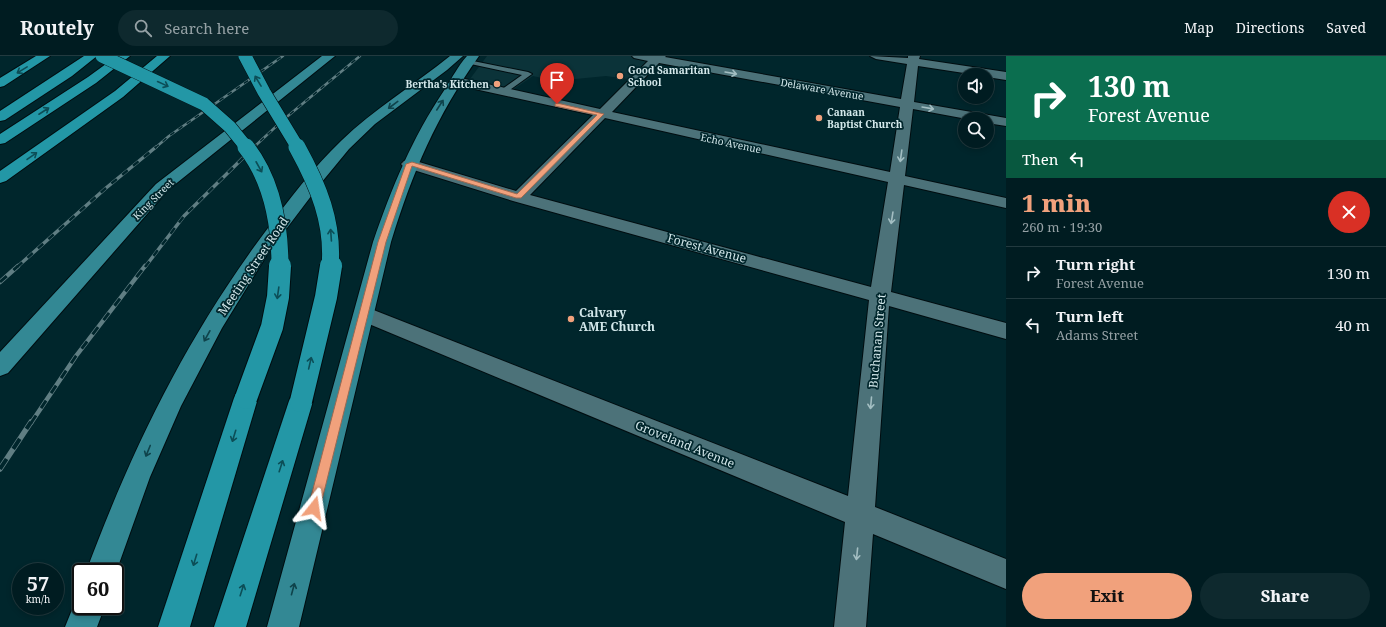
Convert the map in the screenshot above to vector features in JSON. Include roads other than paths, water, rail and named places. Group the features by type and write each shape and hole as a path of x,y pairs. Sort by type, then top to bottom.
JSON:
{"highway":[{"path":"0,83 44,56"},
{"path":"0,117 68,73 91,56"},
{"path":"102,56 205,104 225,119 248,148 268,186 280,239 281,274 272,327 246,398 174,627"},
{"path":"0,140 92,80 124,56"},
{"path":"0,178 119,94 164,56"},
{"path":"230,627 301,401 330,280 332,253 330,226 323,201 312,174 245,56"}],"main road":[{"name":"King Street","path":"0,367 162,187 329,56"},
{"path":"283,627 382,242 409,164 437,109 456,81 466,58"},
{"name":"Meeting Street Road","path":"104,563 150,446 180,384 230,295 293,207 344,146 360,130 466,58"},
{"path":"81,627 86,615"}],"street":[{"name":"Delaware Avenue","path":"638,56 658,58 1006,122"},
{"path":"876,56 914,59 1006,76"},
{"path":"519,197 658,58"},
{"name":"Buchanan Street","path":"850,627 880,296 909,105 914,59"},
{"name":"Echo Avenue","path":"456,81 1006,203"},
{"name":"Forest Avenue","path":"409,164 519,197 1006,331"},
{"name":"Groveland Avenue","path":"364,314 1006,574"}],"lane":[{"path":"466,58 528,74 504,92"}],"railway":[{"path":"155,148 169,136 283,56"},
{"path":"253,148 283,120 360,56"},
{"path":"17,267 106,188 156,147"},
{"path":"145,267 184,216 254,147"},
{"path":"0,282 18,266"},
{"path":"31,423 76,356 145,266"},
{"path":"0,469 31,422"}],"place":[{"name":"Good Samaritan School","path":"620,76"},
{"name":"Bertha's Kitchen","path":"497,84"},
{"name":"Canaan Baptist Church","path":"819,118"},
{"name":"Calvary AME Church","path":"571,319"}]}
